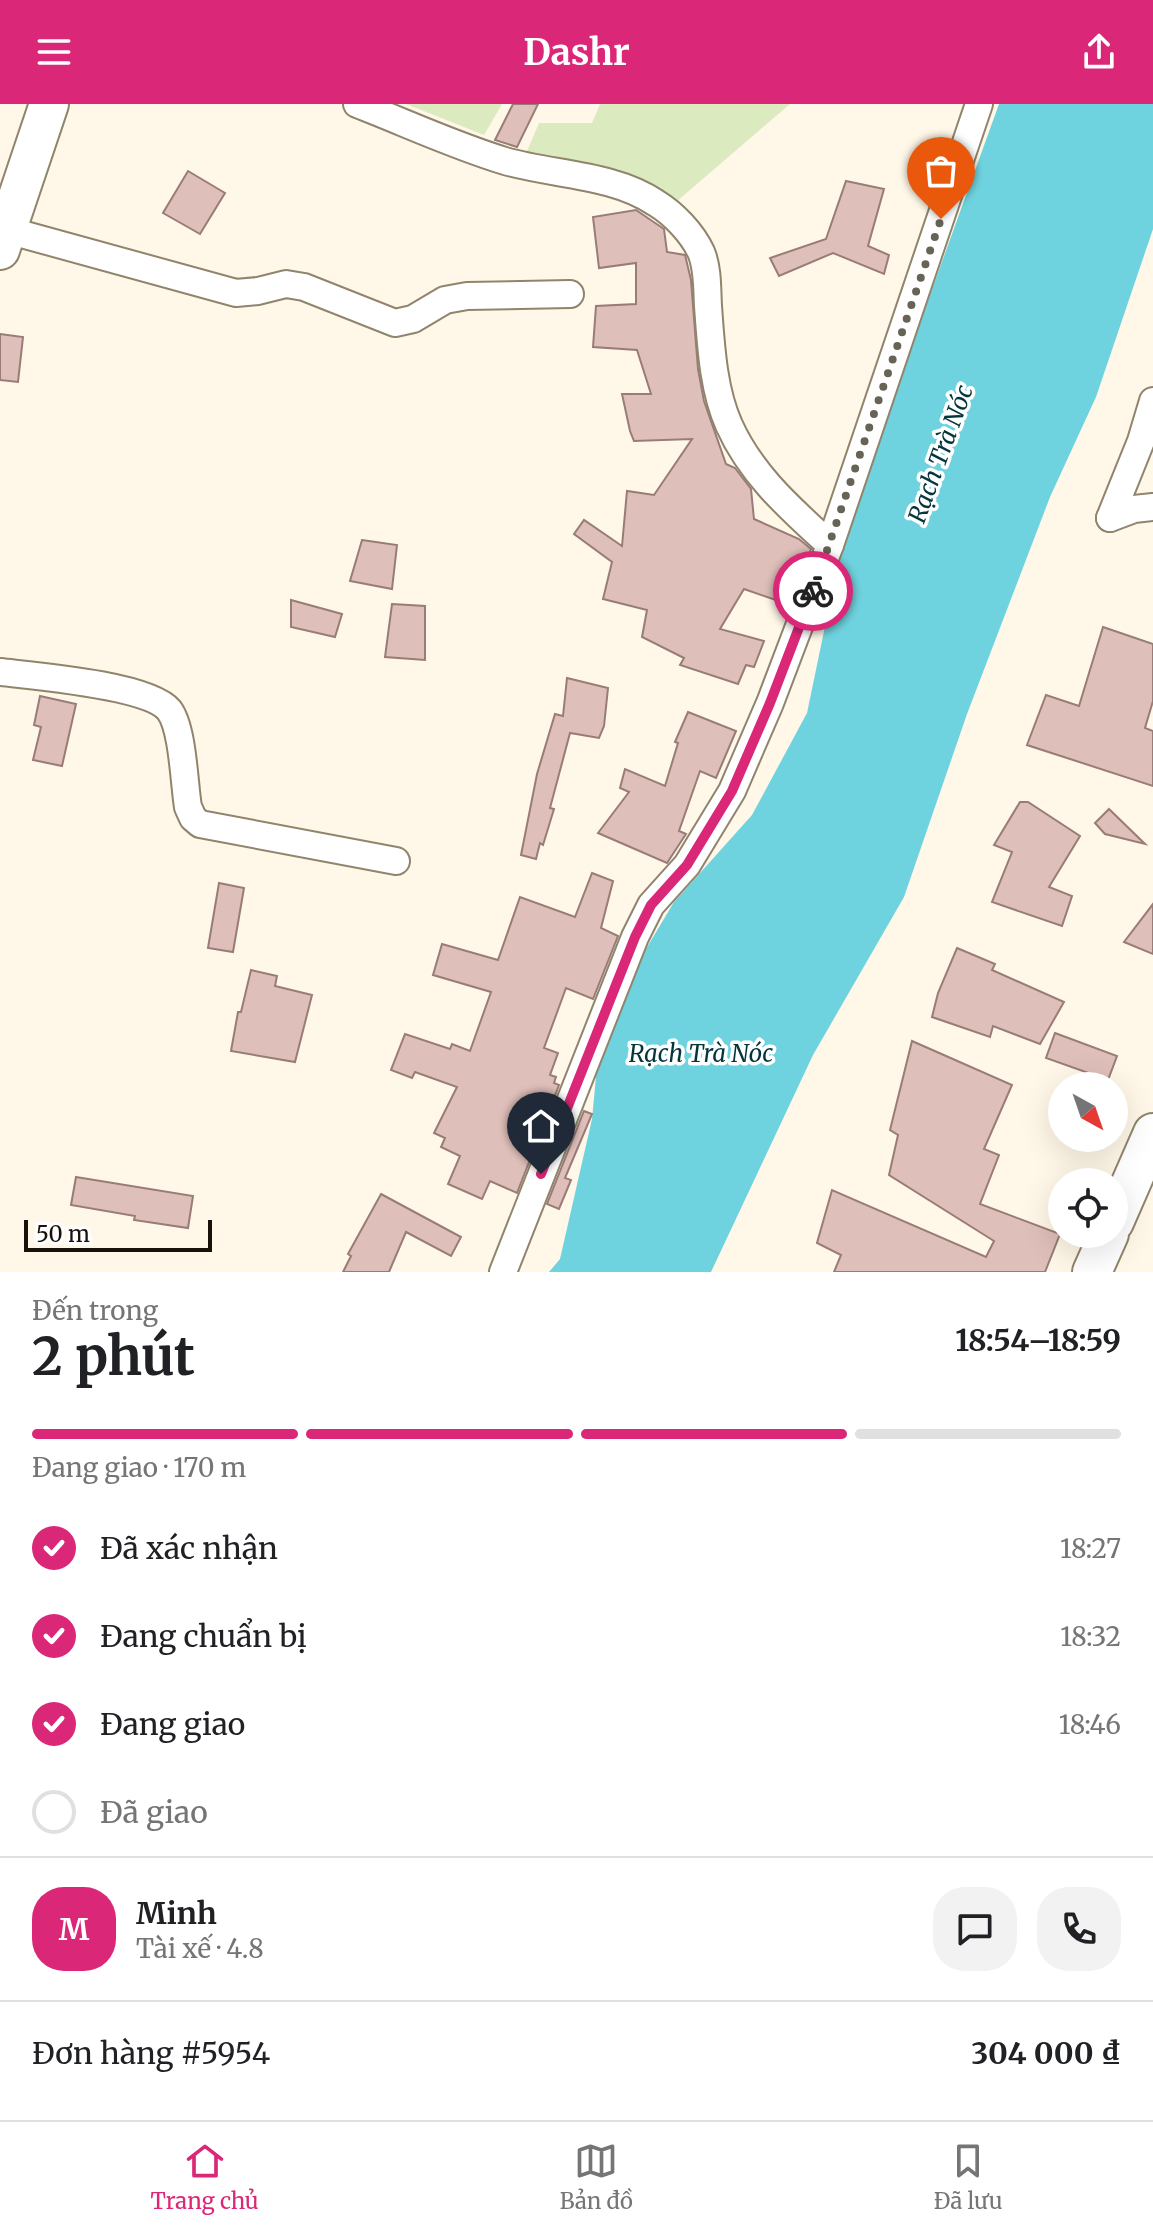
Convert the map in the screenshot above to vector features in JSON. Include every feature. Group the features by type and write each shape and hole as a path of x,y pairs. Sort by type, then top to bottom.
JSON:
{"main road":[{"path":"3,240 49,104"},
{"path":"1128,1190 1153,1133"},
{"path":"1092,1272 1103,1248"}],"street":[{"path":"357,104 500,160 633,191 657,203 672,216 689,233 704,261 718,392 729,425 745,455 768,487 830,545"},
{"path":"503,1272 635,937 651,905 687,865 732,791 770,703 830,545 979,104"},
{"path":"3,240 236,293 286,284 304,287 395,323 413,319 445,300 467,296 570,294"},
{"path":"1153,401 1141,441 1110,518 1134,509 1153,507"},
{"path":"0,672 78,681 152,699 168,710 177,728 188,807 200,824 396,861"}],"green space":[{"path":"406,104 502,104 484,135"},
{"path":"600,104 790,104 676,202 525,156 539,123 592,123"}],"water":[{"name":"Rạch Trà Nóc","path":"999,104 1153,104 1153,229 1096,397 1050,497 967,714 904,897 813,1055 711,1272 549,1272 560,1259 592,1119 601,1024 674,902 752,815 807,713 845,530"}],"building":[{"path":"513,104 538,104 517,147 495,140"},
{"path":"188,171 225,193 200,234 163,213"},
{"path":"846,181 884,189 868,246 889,255 884,274 833,253 779,276 770,258 826,239"},
{"path":"636,210 664,229 667,252 685,255 691,280 698,369 704,401 726,464 735,468 751,489 754,519 799,539 811,549 790,605 744,589 720,629 764,641 754,667 746,665 738,684 680,665 684,658 642,637 647,610 603,599 612,562 574,534 584,520 622,546 627,491 654,495 692,439 634,441 622,394 651,394 637,350 593,347 596,306 636,304 636,263 599,268 593,217"},
{"path":"0,334 23,337 18,382 0,380"},
{"path":"362,540 397,545 392,589 350,581"},
{"path":"291,600 342,614 335,637 291,627"},
{"path":"392,604 425,606 425,660 385,657"},
{"path":"1103,627 1153,644 1153,701 1145,728 1153,731 1153,786 1027,745 1046,695 1079,706"},
{"path":"567,678 608,688 604,726 599,738 570,733 550,808 554,809 536,859 521,855 537,774 555,714 563,716"},
{"path":"40,696 76,704 62,766 33,760 41,727 34,725"},
{"path":"688,712 736,731 716,778 700,771 679,831 686,834 667,863 598,833 629,792 620,788 625,769 665,786 678,743 675,742"},
{"path":"1020,802 1028,802 1080,836 1049,887 1072,896 1062,926 992,902 1012,852 994,845"},
{"path":"1109,809 1145,844 1105,834 1095,823"},
{"path":"592,873 613,881 601,928 618,936 593,999 566,988 544,1048 558,1053 550,1075 556,1077 554,1083 559,1085 517,1193 490,1181 482,1199 448,1184 460,1156 441,1147 445,1138 434,1133 457,1087 415,1072 412,1078 391,1070 405,1034 450,1049 452,1044 470,1051 491,992 433,975 442,944 498,960 520,897 575,917"},
{"path":"219,883 244,888 233,952 208,948"},
{"path":"1153,904 1153,954 1124,942"},
{"path":"957,948 995,964 992,970 1064,1002 1040,1044 993,1026 990,1037 932,1017 938,993"},
{"path":"251,970 277,976 275,986 312,995 295,1062 231,1051 238,1012 241,1012"},
{"path":"1055,1033 1117,1056 1111,1072 1085,1072 1046,1058"},
{"path":"912,1041 1012,1085 984,1149 999,1155 980,1204 1048,1230 1048,1248 1054,1248 1045,1272 834,1272 841,1255 817,1243 832,1190 986,1257 994,1241 889,1175 898,1135 890,1130"},
{"path":"584,1111 592,1114 565,1178 571,1180 559,1209 547,1204"},
{"path":"76,1177 193,1196 188,1228 134,1220 135,1216 71,1205"},
{"path":"381,1194 461,1237 451,1256 406,1232 389,1272 343,1272 351,1256 348,1254"}],"way so far":[{"path":"813,591 941,219"}],"route":[{"path":"541,1174 635,937 651,905 687,865 732,791 813,591"}]}
